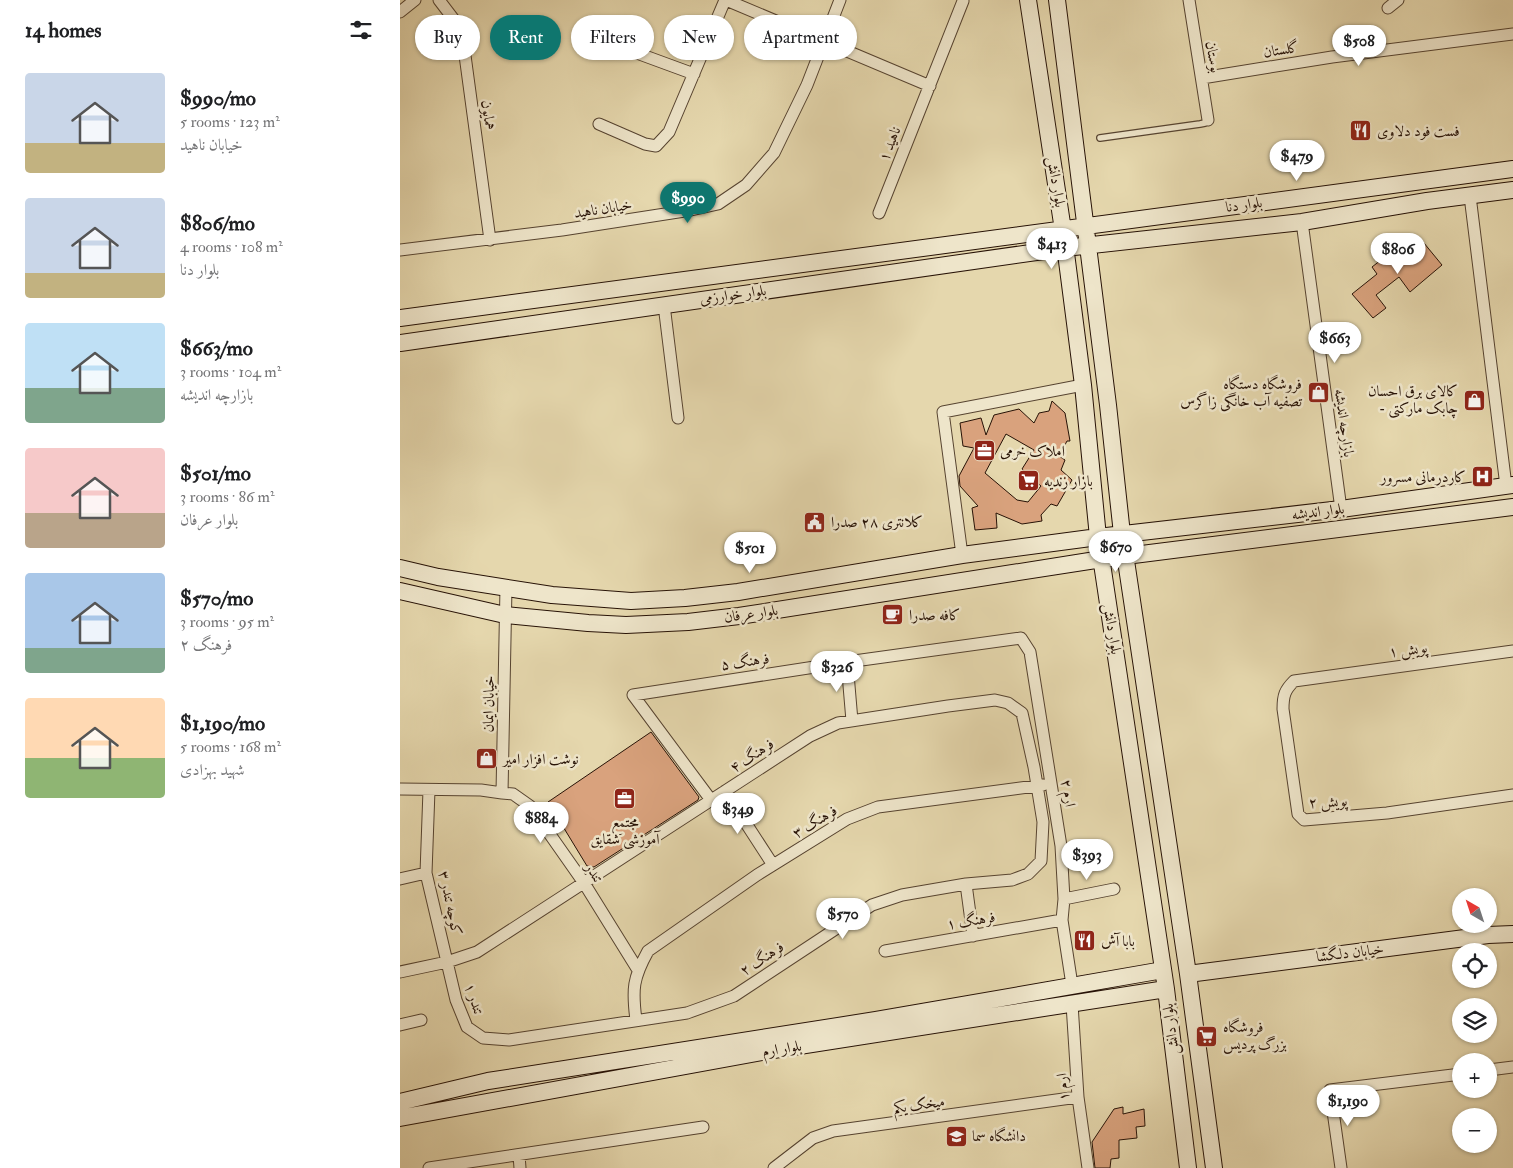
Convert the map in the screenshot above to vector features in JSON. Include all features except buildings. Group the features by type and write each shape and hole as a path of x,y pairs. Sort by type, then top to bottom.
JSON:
{"main road":[{"name":"بلوار دانش","path":"1028,0 1064,230 1083,385 1098,537 1166,989 1188,1168"},
{"name":"بلوار دانش","path":"1057,0 1108,405 1122,534 1188,974 1214,1168"},
{"name":"بلوار دنا","path":"1064,230 1513,168"},
{"name":"بلوار دنا","path":"1065,248 1302,222 1513,190"},
{"name":"بلوار خوارزمی","path":"400,318 1064,230"},
{"name":"بلوار خوارزمی","path":"400,343 1065,248"},
{"name":"بلوار اندیشه","path":"1098,537 1341,510 1510,486"},
{"name":"بلوار اندیشه","path":"1102,559 1513,507"},
{"name":"بلوار عرفان","path":"400,568 438,577 552,595 631,601 738,592 962,555 1098,537"},
{"name":"بلوار عرفان","path":"400,591 505,615 626,625 688,622 739,616 1102,559"},
{"name":"خیابان دلگشا","path":"1188,974 1488,935 1513,934"},
{"name":"بلوار ارم","path":"400,1118 652,1063 876,1020 1163,970"},
{"path":"1133,975 1138,976 1143,984 1142,989 1138,993 1133,994"},
{"name":"بلوار ارم","path":"400,1102 488,1082 767,1051 1166,989"}],"street":[{"path":"400,12 415,0"},
{"name":"همایون","path":"439,0 455,21 464,48 490,240"},
{"path":"600,124 645,144 656,146 669,132 725,0 762,15"},
{"name":"خیابان ناهید","path":"834,15 840,0"},
{"name":"بوستان","path":"1189,0 1208,120"},
{"path":"1388,8 1398,0"},
{"name":"ناهید ۱","path":"879,214 963,2"},
{"name":"گلستان","path":"1202,78 1332,58 1513,34"},
{"path":"857,54 930,86"},
{"path":"654,59 694,74"},
{"name":"خیابان ناهید","path":"400,250 572,229 718,204 746,185 774,153 816,60"},
{"path":"1470,196 1510,486"},
{"name":"بازارچه اندیشه","path":"1302,222 1341,510"},
{"path":"664,305 678,418"},
{"path":"962,555 943,412 1083,385"},
{"name":"خیابان ایمان","path":"502,793 506,587"},
{"name":"فرهنگ ۵","path":"711,800 633,695 847,662 1022,638"},
{"name":"ارم ۲","path":"1022,638 1030,652 1061,846 1064,899 1062,920 1072,985"},
{"name":"پویش ۱","path":"1308,678 1513,651"},
{"path":"847,662 852,721"},
{"name":"پویش ۲","path":"1308,678 1294,680 1286,689 1283,696 1282,709 1298,814 1304,820 1387,812 1513,795"},
{"name":"فرهنگ ۴","path":"400,972 447,962 477,952 810,736 838,723 995,700 1008,703 1022,713"},
{"name":"فرهنگ ۲","path":"482,1038 509,1040 687,1013 734,996 872,905 902,895 966,884 1012,880 1028,874 1041,861 1043,822 1022,713"},
{"name":"فرهنگ ۳","path":"636,1020 633,996 638,970 648,951 774,865 847,819 878,807 1051,784"},
{"name":"تندر","path":"400,789 481,790 513,794 530,806 584,883 638,970"},
{"name":"کوچه تندر ۳","path":"428,790 426,873 447,962"},
{"path":"725,791 774,865"},
{"path":"400,879 426,873"},
{"path":"966,884 973,936"},
{"path":"1064,899 1114,889"},
{"name":"فرهنگ ۱","path":"885,951 1062,920"},
{"name":"تندر ۱","path":"447,962 456,1000 467,1027 482,1038"},
{"name":"ارم ۱","path":"1072,1004 1078,1097 1088,1168"},
{"path":"400,1025 421,1020"},
{"path":"1497,1069 1513,1067"},
{"path":"1341,1168 1330,1090 1452,1075"},
{"name":"میخک یکم","path":"774,1168 813,1138 833,1131 1078,1097"},
{"path":"429,1168 703,1127"},
{"path":"518,1155 520,1168"}],"lane":[{"path":"1100,138 1200,124 1208,120"}],"place":[{"name":"فست فود دلاوی","path":"1361,131"},
{"name":"فروشگاه دستگاه تصفیه آب خانگی زاگرس","path":"1318,393"},
{"name":"کالای برق احسان - چابک مارکتی","path":"1474,400"},
{"name":"املاک خرمی","path":"984,451"},
{"name":"کاردرمانی مسرور","path":"1482,477"},
{"name":"بازار زندیه","path":"1028,481"},
{"name":"کلانتری ۲۸ صدرا","path":"815,522"},
{"name":"کافه صدرا","path":"893,615"},
{"name":"نوشت افزار امیر","path":"487,759"},
{"name":"مجتمع آموزشی شقایق","path":"625,799"},
{"name":"بابا آش","path":"1085,941"},
{"name":"فروشگاه بزرگ پردیس","path":"1207,1036"},
{"name":"دانشگاه سما","path":"956,1136"}]}
